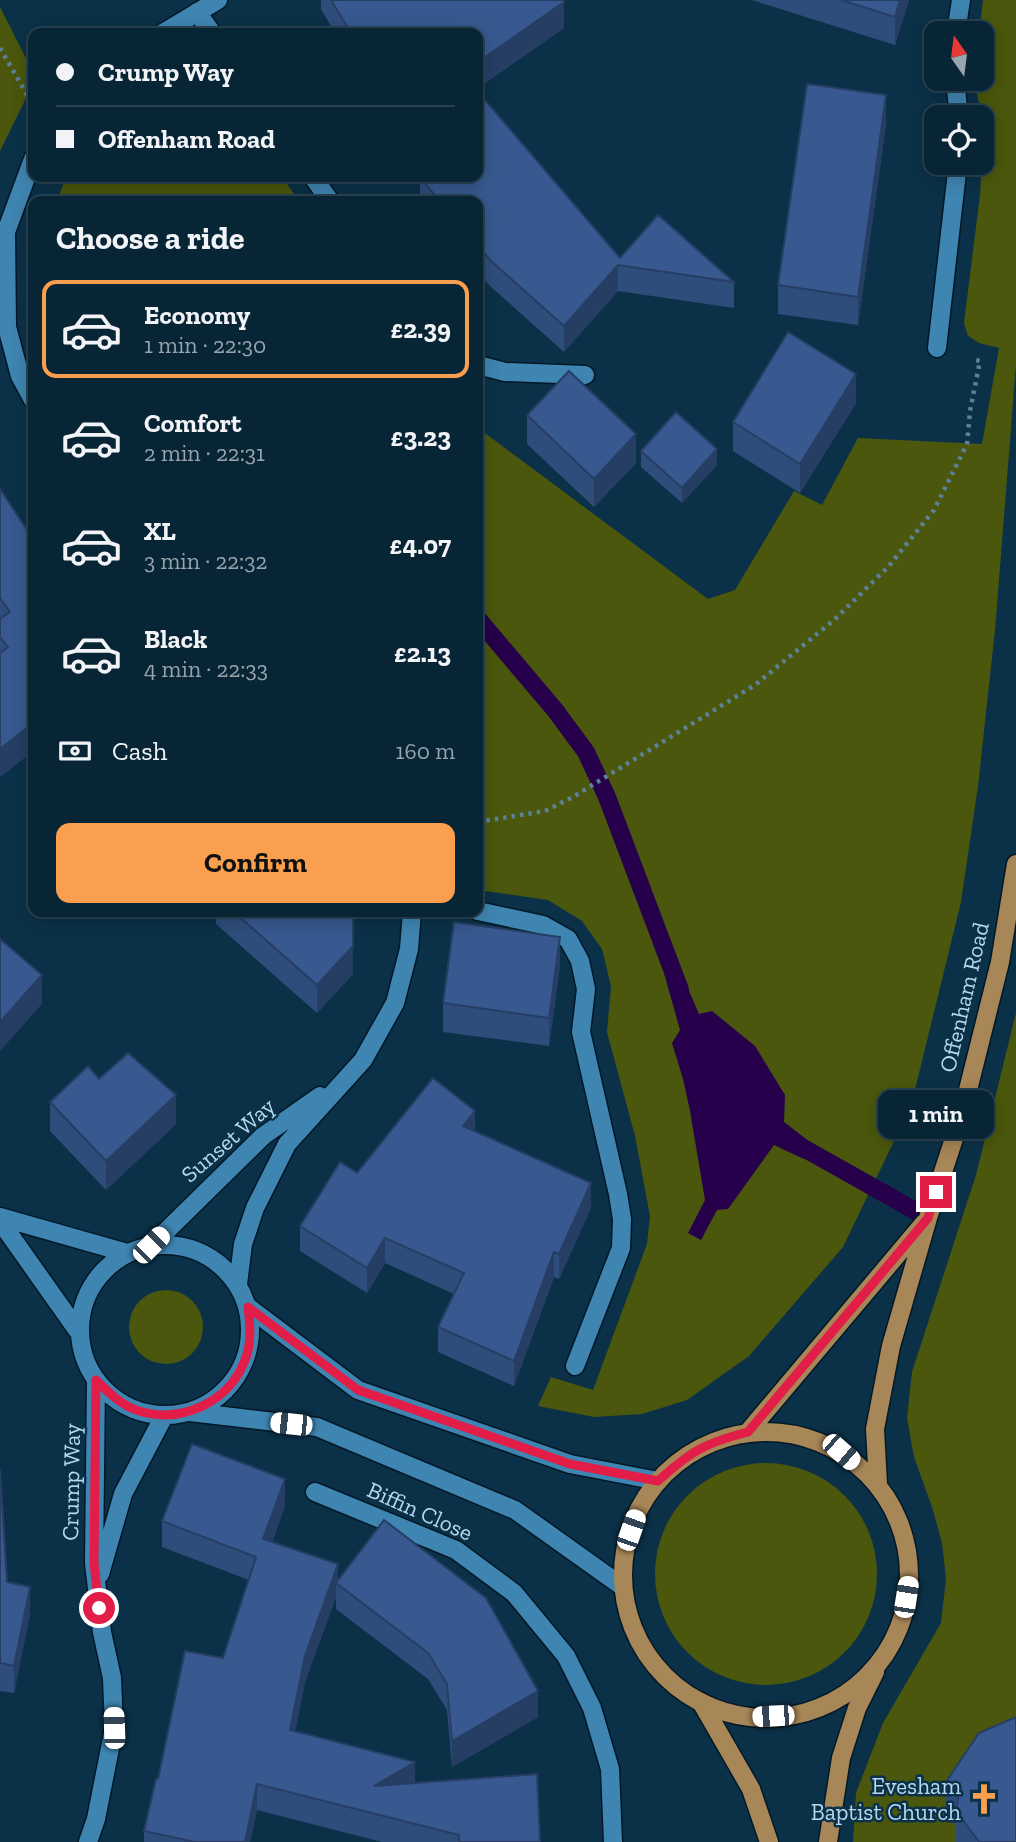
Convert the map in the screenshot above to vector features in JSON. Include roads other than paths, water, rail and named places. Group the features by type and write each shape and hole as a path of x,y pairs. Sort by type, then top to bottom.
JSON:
{"main road":[{"name":"Offenham Road","path":"877,1484 875,1429 888,1357 928,1218 962,1114 1000,962 1016,864"},
{"name":"Offenham Road","path":"748,1432 928,1218"},
{"path":"828,1842 841,1758 857,1709 902,1621 910,1573 902,1526 877,1484 841,1452 796,1434 748,1432 714,1441 683,1457 658,1481 637,1512 625,1548 622,1587 630,1622 646,1655 671,1683 701,1702 748,1718 798,1715 843,1696 880,1663"},
{"path":"701,1702 751,1789 769,1842"}],"street":[{"path":"171,28 218,0"},
{"path":"958,21 961,0"},
{"path":"197,12 208,28"},
{"path":"28,173 6,232 3,272 7,327 20,376 28,391"},
{"path":"937,348 957,175"},
{"path":"483,366 505,372 585,375"},
{"path":"483,913 542,925 568,939 580,961 586,989 580,1032 622,1219 621,1248 575,1366"},
{"name":"Sunset Way","path":"238,1284 243,1244 255,1208 287,1144 363,1060 395,1003 409,949 412,917"},
{"name":"Sunset Way","path":"151,1245 263,1136 343,1080"},
{"path":"0,1219 127,1254"},
{"path":"0,1219 80,1335"},
{"path":"190,1412 213,1400 233,1382 246,1359 251,1333 248,1307 238,1284 222,1265 200,1251 177,1245 151,1245 127,1254 107,1267 91,1287 82,1310 80,1335 85,1358 96,1380 114,1399 138,1411 164,1416 190,1412 317,1427 515,1510 622,1587"},
{"path":"248,1307 358,1390 570,1464 658,1481"},
{"name":"Crump Way","path":"88,1842 96,1819 114,1728 112,1678 102,1632 94,1563 96,1380"},
{"name":"Crump Way","path":"97,1584 123,1494 164,1416"},
{"name":"Biffin Close","path":"315,1492 456,1550 514,1593 566,1656 592,1707 610,1769 613,1842"}],"waterway":[{"path":"483,625 555,710 586,752 607,797 680,990"},
{"path":"787,1141 928,1218"}],"place":[{"name":"Evesham Baptist Church","path":"984,1799"}]}
